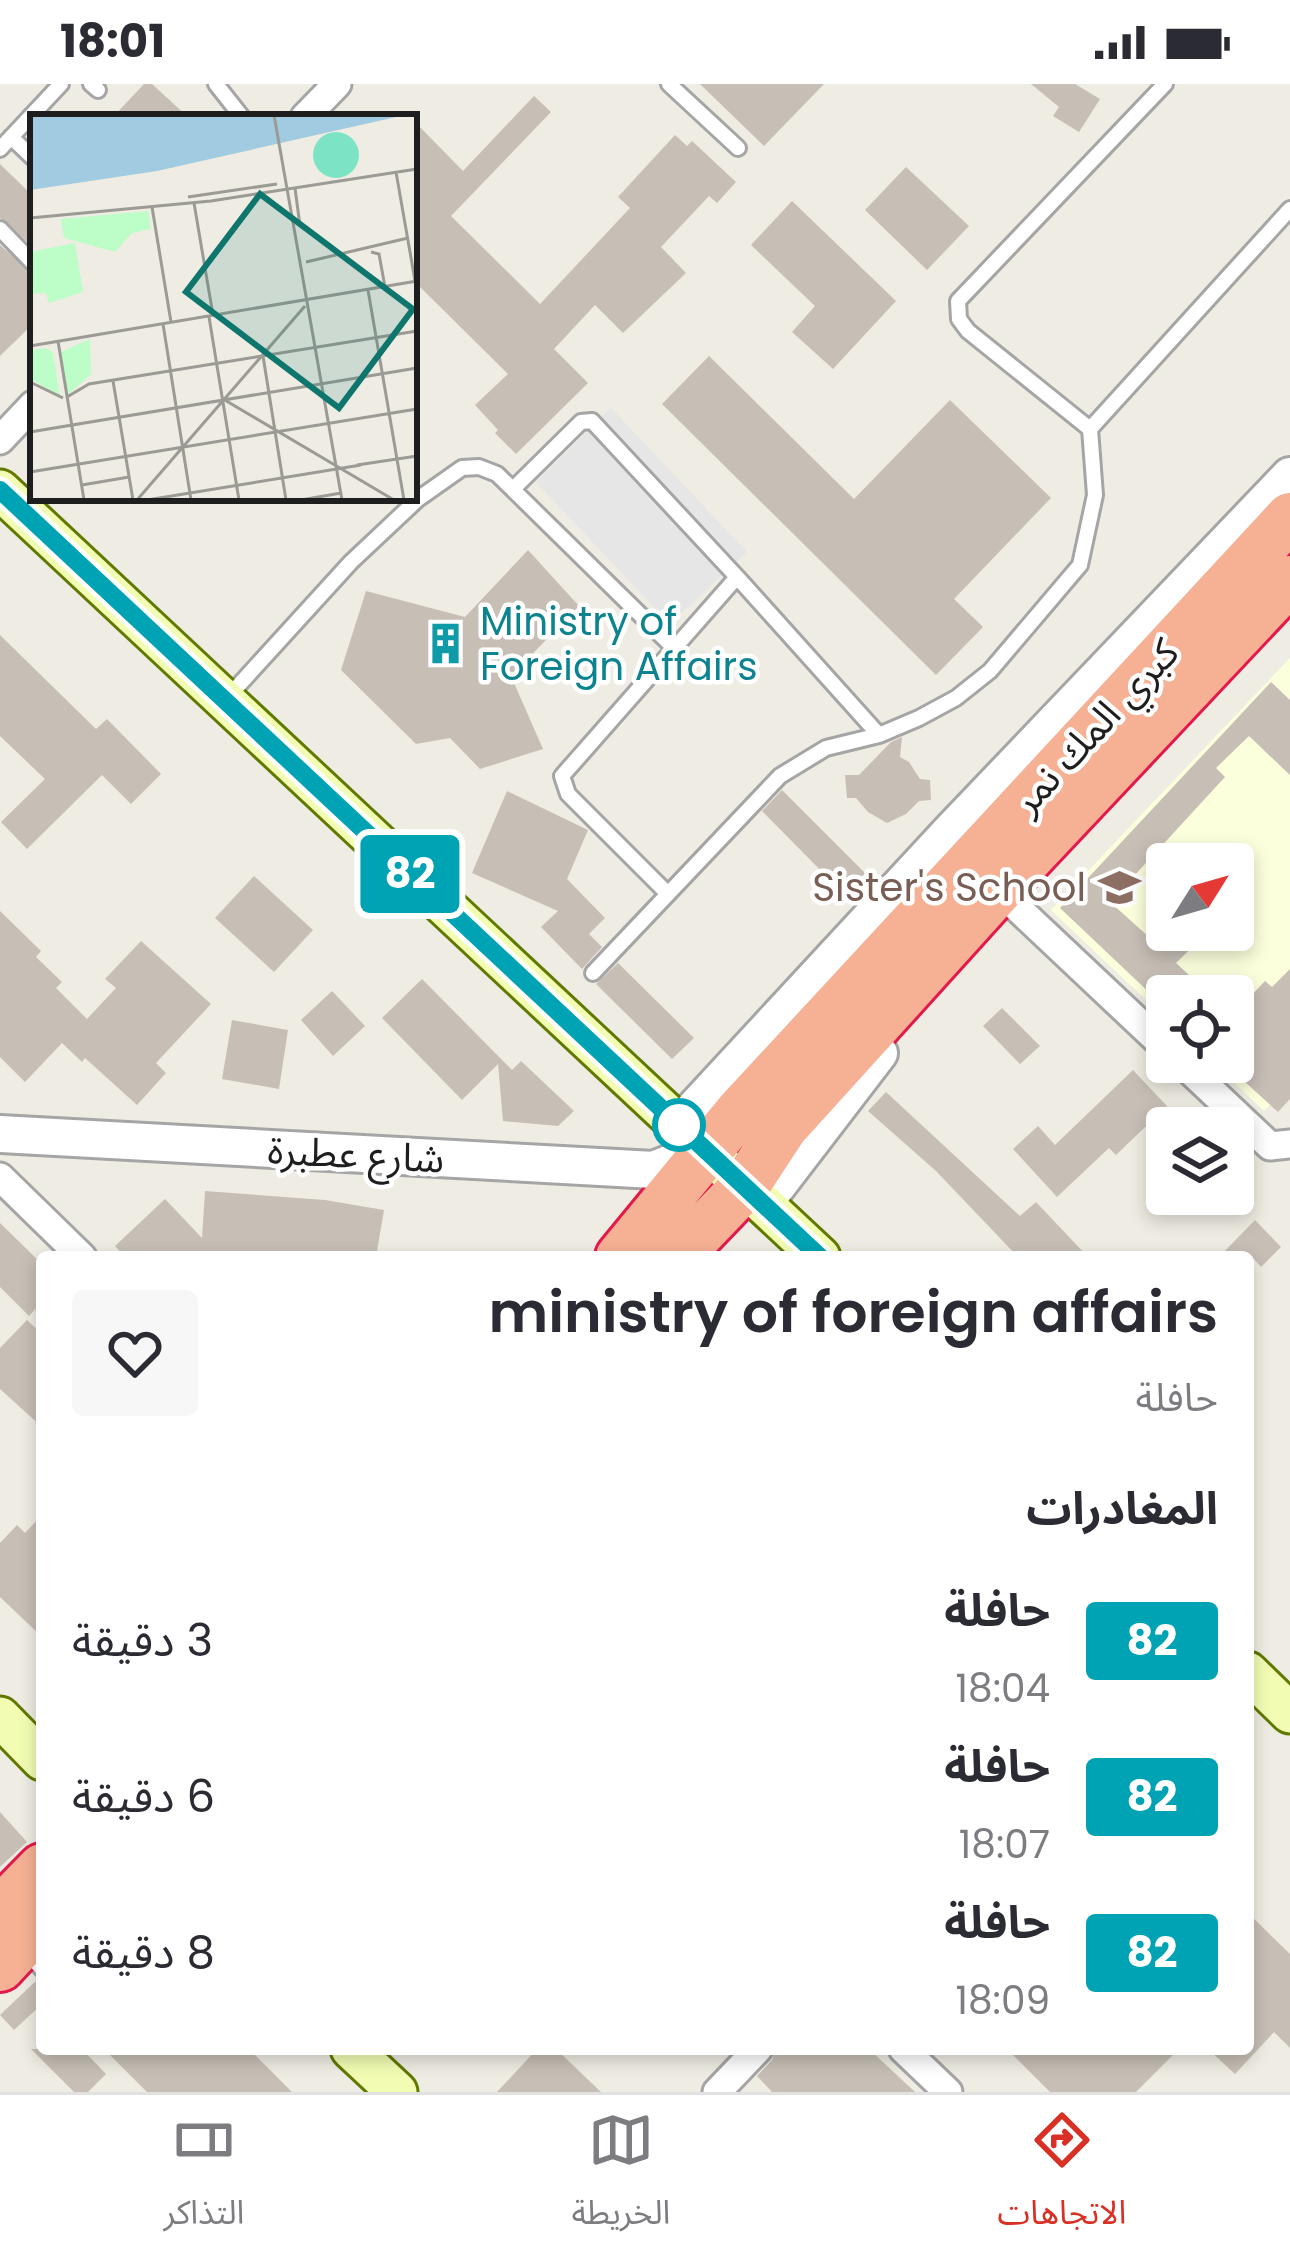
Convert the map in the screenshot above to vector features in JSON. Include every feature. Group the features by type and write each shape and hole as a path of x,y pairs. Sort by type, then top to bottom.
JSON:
{"highway":[{"name":"كبري المك نمر","path":"625,1251 676,1192 693,1137 1290,518"},
{"name":"كبري المك نمر","path":"684,1251 754,1194 783,1128 1290,580"},
{"path":"21,1943 36,1889"}],"main road":[{"path":"0,490 814,1251"},
{"path":"1254,1678 1290,1713"},
{"path":"0,1717 36,1754"},
{"path":"357,2055 397,2092"}],"street":[{"path":"308,114 337,84"},
{"path":"0,440 30,408"},
{"path":"693,1137 934,848 1290,476"},
{"path":"754,1194 1010,901 1290,612"},
{"path":"1010,901 1146,1029"},
{"path":"1203,1083 1270,1146 1290,1144"},
{"name":"شارع عطبرة","path":"0,1134 655,1170 693,1137"},
{"path":"0,1177 76,1251"},
{"path":"717,2092 752,2055"},
{"path":"909,2055 948,2092"}],"lane":[{"path":"33,114 61,84"},
{"path":"216,84 240,114"},
{"path":"669,84 738,148"},
{"path":"1090,429 968,331 959,319 958,301 1165,84"},
{"path":"6,143 30,117"},
{"path":"593,974 780,776 826,748 879,735 956,698 990,671 1080,565 1095,494 1090,429 1290,209"},
{"path":"0,229 30,259"},
{"path":"513,489 581,422 592,422 879,735"},
{"path":"417,500 461,469 478,466 497,474 674,647"},
{"path":"225,700 351,562 416,501"},
{"path":"668,894 568,794 562,776 737,577"}],"shaded area":[{"path":"611,408 747,552 670,624 536,482"},
{"name":"Sister's School","path":"1290,658 1290,1084 1264,1111 1234,1083 1254,1083 1254,975 1146,975 1146,1000 1051,910"}],"building":[{"path":"144,84 152,84 185,114 116,114"},
{"path":"700,84 824,84 764,146"},
{"path":"1031,84 1075,84 1100,99 1079,132 1053,116 1059,107"},
{"path":"534,96 551,112 451,216 540,304 630,208 618,197 675,135 687,146 692,141 736,182 717,203 709,196 661,247 686,273 623,333 595,305 554,349 588,383 516,454 475,405 508,374 417,284 417,124 463,171"},
{"path":"0,164 30,193 30,244 0,218"},
{"path":"906,167 969,226 927,270 865,210"},
{"path":"792,201 896,301 833,369 792,332 815,306 751,245"},
{"path":"0,245 30,271 30,327 0,356"},
{"path":"709,356 854,499 950,400 1051,498 954,599 983,627 936,675 662,404"},
{"name":"Ministry of Foreign Affairs","path":"528,550 579,606 511,676 543,749 480,769 450,738 416,744 341,670 366,591 465,617"},
{"path":"0,635 96,729 107,719 161,774 131,804 102,775 27,849 1,822 45,779 0,736"},
{"path":"1271,682 1290,700 1290,775 1249,736 1216,768 1225,777 1164,843 1146,843 1146,863 1110,902 1146,934 1146,951 1188,951 1176,963 1189,975 1146,975 1146,989 1060,908"},
{"path":"902,737 900,757 920,779 930,780 931,800 919,801 887,823 856,798 847,798 845,775 859,775"},
{"path":"782,790 871,879 850,900 762,811"},
{"path":"507,791 588,830 567,879 605,918 589,934 602,947 582,969 541,927 558,911 472,873"},
{"path":"254,876 313,930 274,972 215,918"},
{"path":"0,911 41,951 36,957 62,982 56,988 87,1019 116,988 105,979 141,941 211,1004 156,1063 166,1073 137,1105 62,1043 25,1082 0,1057"},
{"path":"618,963 694,1038 672,1059 596,984"},
{"path":"1290,969 1290,1099 1278,1112 1246,1083 1254,1083 1254,993 1265,981 1272,987"},
{"path":"422,979 512,1070 521,1061 574,1111 558,1126 503,1121 498,1064 462,1100 382,1018"},
{"path":"332,991 365,1026 333,1056 301,1020"},
{"path":"1002,1008 1040,1046 1020,1064 983,1026"},
{"path":"232,1020 288,1030 279,1089 222,1079"},
{"path":"1133,1070 1167,1106 1146,1107 1146,1126 1116,1155 1109,1148 1057,1197 1013,1149 1038,1126 1055,1145"},
{"path":"886,1092 1020,1216 1036,1202 1082,1251 1012,1251 936,1171 868,1111"},
{"path":"205,1191 325,1200 384,1210 377,1251 120,1251 115,1246 165,1199 202,1238"},
{"path":"1255,1220 1281,1247 1261,1267 1254,1251 1225,1251"},
{"path":"0,1223 36,1258 36,1308 29,1316 0,1287"},
{"path":"27,1320 36,1328 36,1422 0,1389 0,1348"},
{"path":"36,1521 36,1631 0,1597 0,1543 17,1525 25,1533"},
{"path":"0,1812 27,1842 0,1867"},
{"path":"1254,1919 1290,1954 1290,2048 1274,2032 1254,2054"},
{"path":"36,1981 36,2010 14,2030 0,2015"},
{"path":"37,2055 88,2055 106,2074 88,2092 74,2092"},
{"path":"110,2055 255,2055 292,2092 147,2092"},
{"path":"531,2055 562,2055 601,2092 497,2092"},
{"path":"774,2055 875,2055 915,2092 772,2092 757,2076"},
{"path":"1013,2055 1173,2055 1136,2092 1050,2092"},
{"path":"1214,2055 1253,2055 1235,2074"}],"bus line":[{"name":"82","path":"0,490 814,1251"}],"place":[{"name":"Ministry of Foreign Affairs","path":"446,643"},
{"name":"Sister's School","path":"1120,887"}]}
